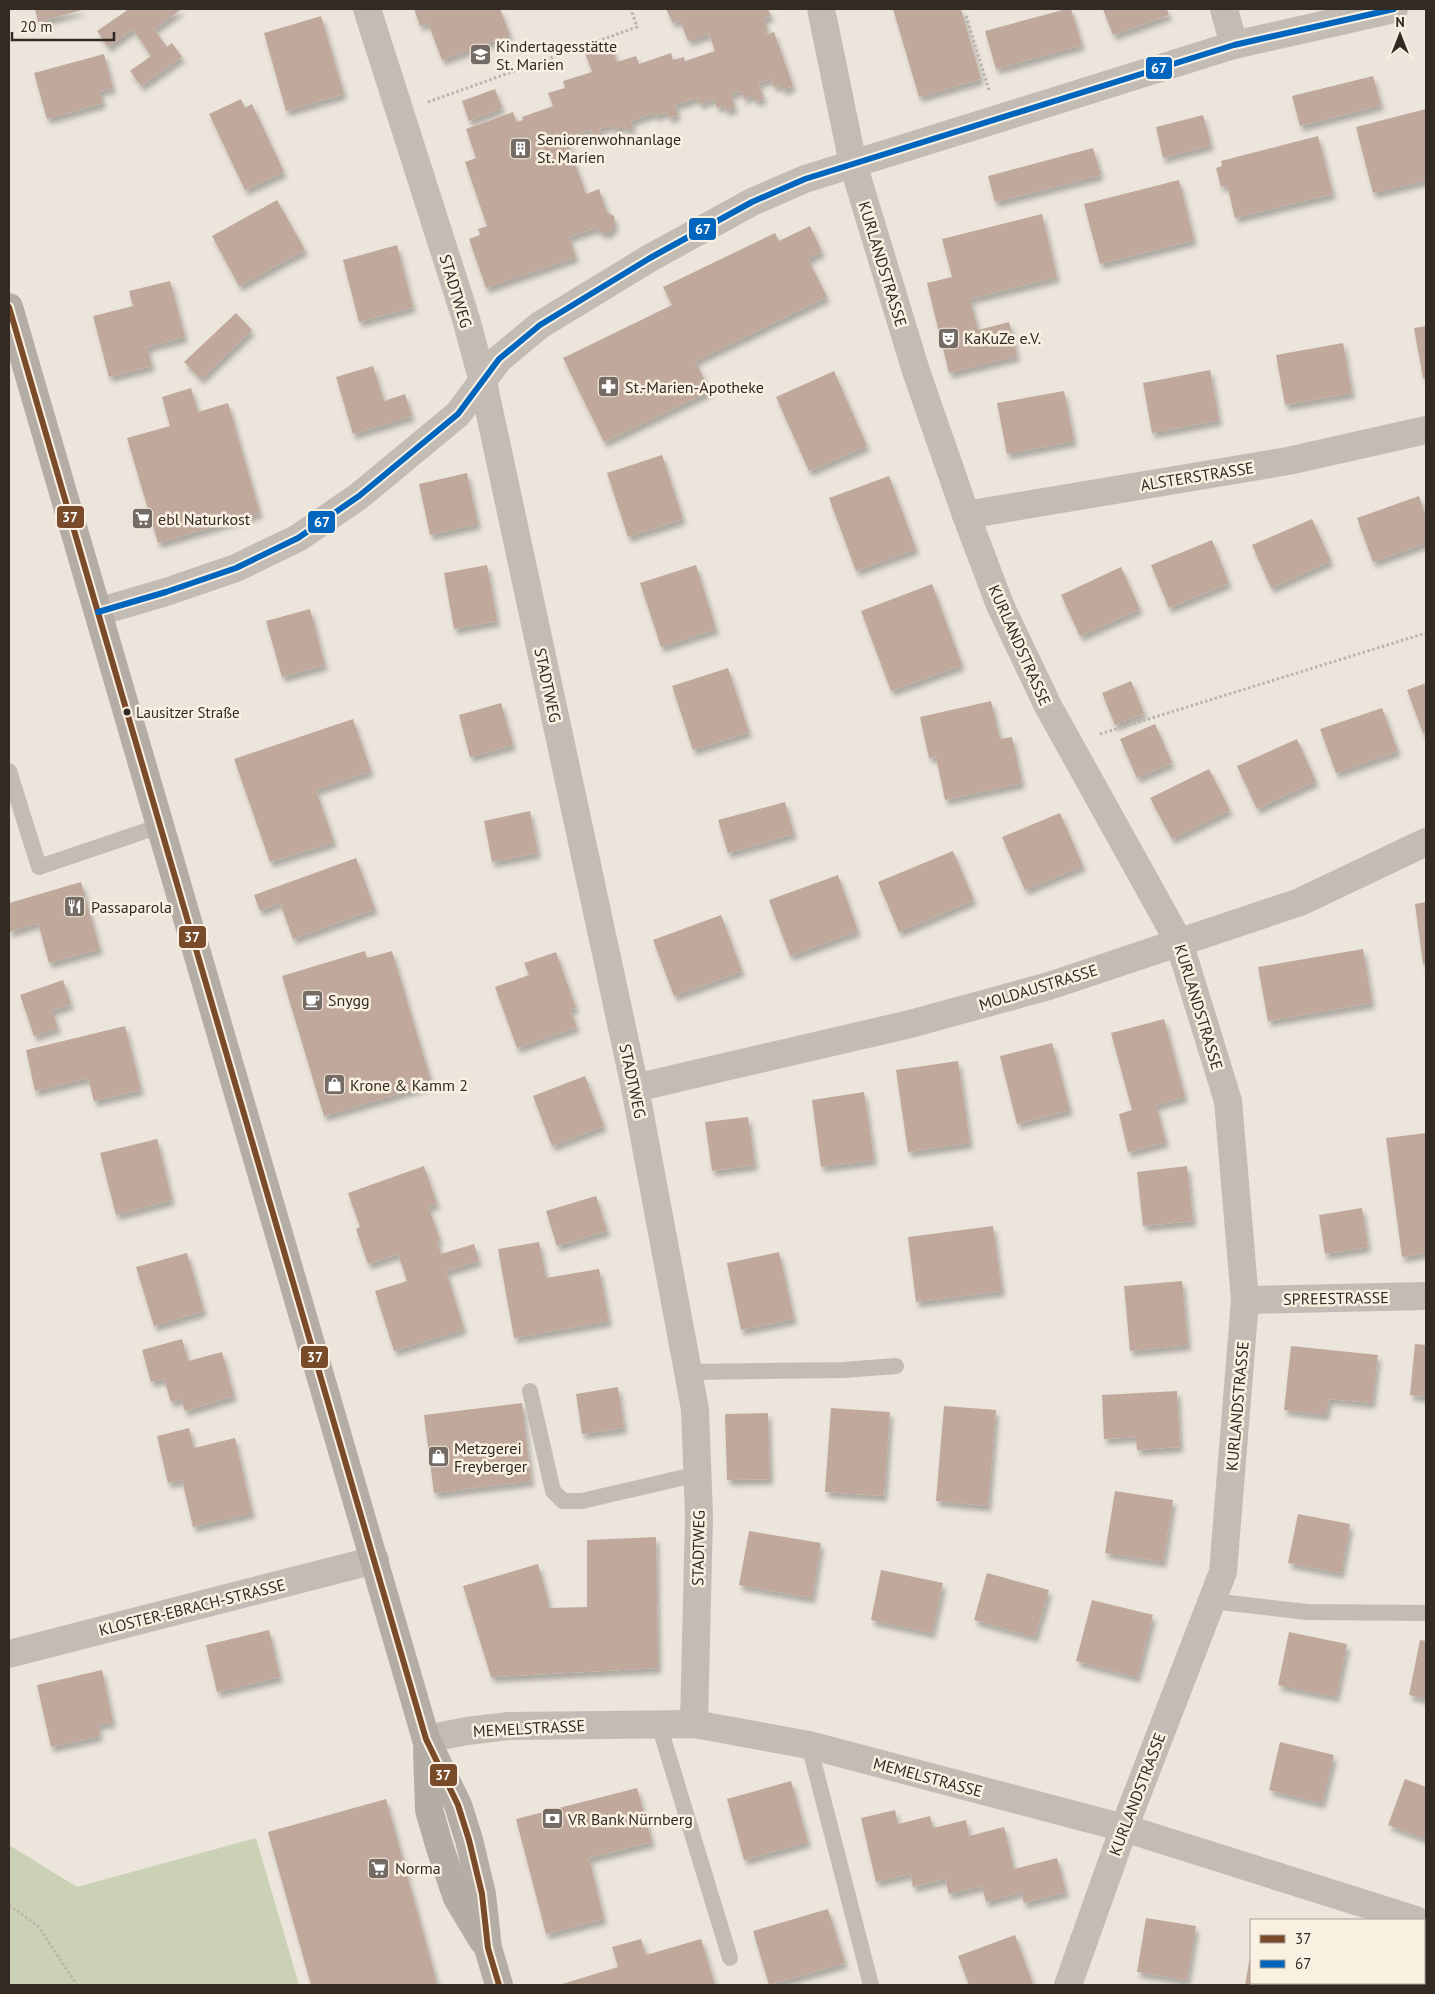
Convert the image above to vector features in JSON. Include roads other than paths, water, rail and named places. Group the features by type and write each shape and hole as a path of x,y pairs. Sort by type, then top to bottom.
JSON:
{"main road":[{"path":"10,312 426,1739 430,1810 440,1848 457,1898 488,1948 499,1985"}],"street":[{"name":"STADTWEG","path":"367,9 466,319 483,382 635,1088 695,1409 699,1516 694,1724"},
{"name":"KURLANDSTRASSE","path":"820,9 852,164 916,371 966,515 1000,605 1048,706 1180,942 1228,1101 1246,1300 1224,1572 1124,1828 1068,1985"},
{"path":"1224,9 1234,46"},
{"path":"98,612 236,568 298,538 359,496 458,414 499,359 540,325 608,282 752,202 805,179 1234,46 1394,9"},
{"name":"ALSTERSTRASSE","path":"966,515 1288,461 1426,430"},
{"name":"MOLDAUSTRASSE","path":"635,1088 910,1024 1049,986 1300,902 1426,842"},
{"name":"SPREESTRASSE","path":"1246,1300 1426,1296"},
{"name":"KLOSTER-EBRACH-STRASSE","path":"9,1654 375,1560"},
{"name":"MEMELSTRASSE","path":"426,1739 467,1731 509,1726 694,1724 809,1745 1124,1828 1413,1919"}],"lane":[{"path":"9,771 39,867 160,826"},
{"path":"688,1372 843,1370 896,1366"},
{"path":"530,1391 553,1491 563,1501 582,1501 698,1474"},
{"path":"1212,1601 1307,1612 1426,1612"},
{"path":"660,1725 730,1958"},
{"path":"809,1745 871,1985"}],"place":[{"name":"Kindertagesstätte St. Marien","path":"480,55"},
{"name":"Seniorenwohnanlage St. Marien","path":"521,148"},
{"name":"KaKuZe e.V.","path":"948,338"},
{"name":"St.-Marien-Apotheke","path":"609,387"},
{"name":"ebl Naturkost","path":"142,519"},
{"name":"Lausitzer Straße","path":"127,712"},
{"name":"Passaparola","path":"75,907"},
{"name":"Snygg","path":"312,1000"},
{"name":"Krone & Kamm 2","path":"334,1085"},
{"name":"Metzgerei Freyberger","path":"438,1457"},
{"name":"VR Bank Nürnberg","path":"552,1819"},
{"name":"Norma","path":"379,1868"}]}
